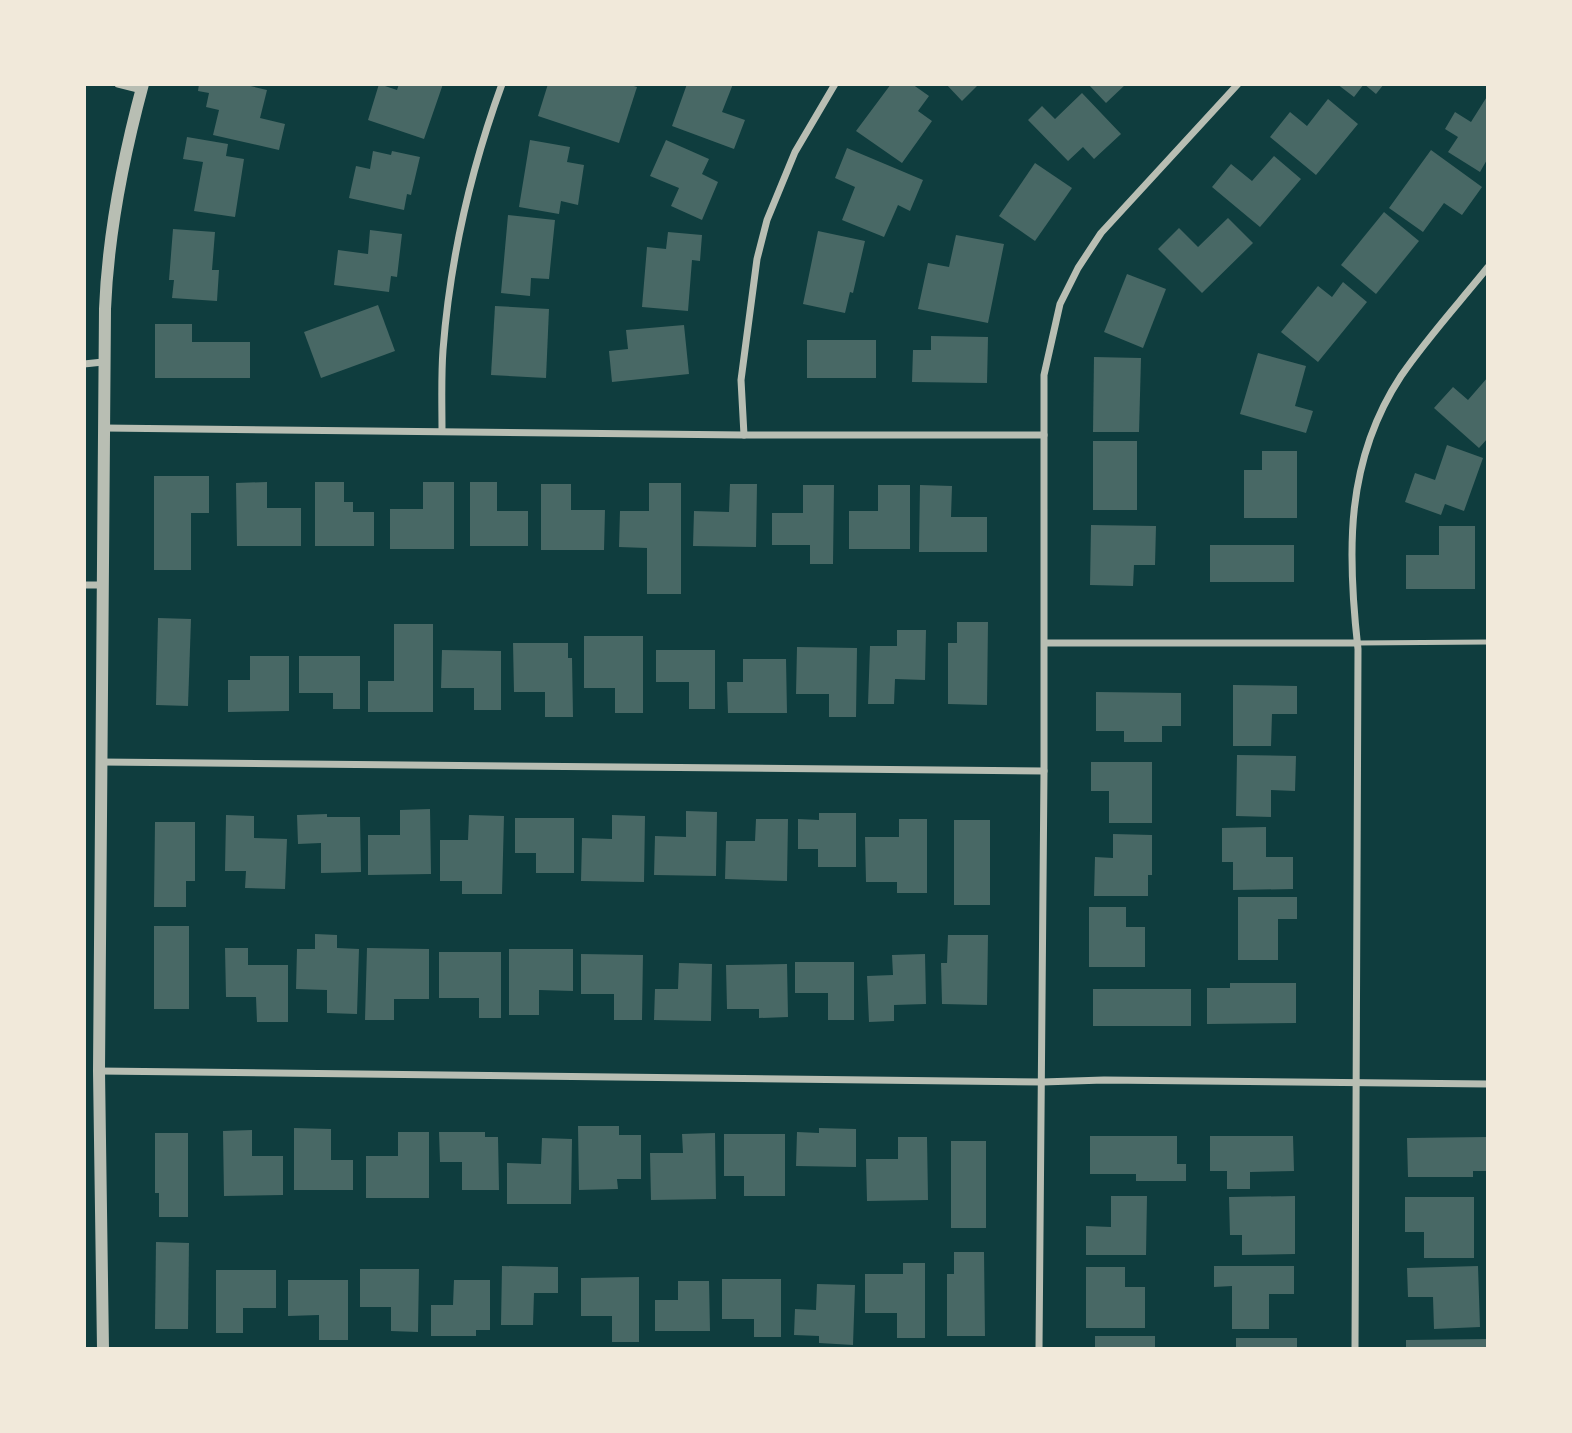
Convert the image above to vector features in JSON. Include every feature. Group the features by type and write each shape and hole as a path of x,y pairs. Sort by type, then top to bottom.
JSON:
{"street":[{"path":"103,1349 99,1071 103,362 110,243 142,87 118,84"},
{"path":"442,430 443,352 456,253 475,170 502,84"},
{"path":"744,435 741,380 757,260 767,220 795,152 835,84"},
{"path":"1040,1349 1045,643 1044,375 1060,304 1078,268 1101,233 1238,84"},
{"path":"1355,1349 1355,491 1363,454 1379,415 1402,375 1488,267"},
{"path":"84,364 103,362"},
{"path":"103,428 744,435 1044,435"},
{"path":"84,584 102,584"},
{"path":"1045,643 1357,643"},
{"path":"101,762 1044,772"},
{"path":"99,1071 1042,1082 1104,1080 1488,1084"}],"lane":[{"path":"1357,643 1488,642"}],"building":[{"path":"199,84 242,84 267,90 260,118 285,124 279,150 213,135 219,110 206,107 209,93 198,91"},
{"path":"379,84 397,90 399,84 443,84 424,139 368,120"},
{"path":"548,84 627,84 637,87 619,143 538,116"},
{"path":"687,84 733,84 722,112 745,120 734,149 672,126"},
{"path":"891,84 912,84 929,96 918,111 932,121 902,163 856,131"},
{"path":"946,84 979,84 962,101"},
{"path":"1088,84 1126,84 1106,103"},
{"path":"1337,84 1364,84 1354,97"},
{"path":"1364,84 1384,84 1376,94"},
{"path":"1082,93 1121,134 1094,159 1083,147 1068,161 1028,120 1042,106 1055,119"},
{"path":"1488,95 1488,158 1480,172 1448,152 1458,137 1445,129 1455,112 1471,122"},
{"path":"1328,99 1358,124 1316,175 1270,137 1290,112 1307,126"},
{"path":"187,137 228,144 226,156 244,159 235,217 194,211 203,162 183,159"},
{"path":"530,140 570,147 567,162 584,165 578,205 561,201 559,214 519,207"},
{"path":"666,140 709,159 702,174 718,182 702,220 671,206 679,188 650,176"},
{"path":"847,148 923,180 910,211 898,205 884,237 842,220 855,187 835,178"},
{"path":"1431,150 1482,187 1462,215 1444,203 1423,232 1389,208"},
{"path":"373,151 391,155 392,151 420,157 411,195 407,194 404,210 349,198 356,166 370,169"},
{"path":"1274,156 1301,179 1260,227 1212,187 1231,164 1252,181"},
{"path":"1035,163 1072,188 1035,241 999,216"},
{"path":"1384,212 1419,241 1376,294 1341,265"},
{"path":"508,215 555,220 549,279 531,278 530,296 501,293"},
{"path":"1228,218 1253,243 1202,293 1158,249 1179,228 1198,247"},
{"path":"173,229 215,232 212,270 219,270 217,301 172,298 174,280 169,280"},
{"path":"370,230 402,234 397,277 391,276 389,292 334,285 338,250 368,254"},
{"path":"818,231 865,241 853,293 850,292 845,313 803,304"},
{"path":"668,232 702,235 700,261 692,260 688,311 642,307 647,247 666,249"},
{"path":"956,235 1004,244 988,323 918,309 928,263 949,267"},
{"path":"1127,274 1166,289 1143,348 1104,332"},
{"path":"1343,282 1367,302 1318,362 1281,332 1318,286 1332,297"},
{"path":"378,305 395,351 321,378 304,332"},
{"path":"495,306 549,309 546,378 491,375"},
{"path":"155,324 192,324 192,342 250,342 250,378 155,378"},
{"path":"684,325 689,374 612,382 609,351 628,349 626,330"},
{"path":"931,336 988,337 987,383 912,382 913,350 931,350"},
{"path":"807,340 876,340 876,378 807,378"},
{"path":"1258,353 1306,366 1295,406 1313,411 1306,433 1240,414"},
{"path":"1094,357 1141,358 1139,432 1093,432"},
{"path":"1488,377 1488,438 1479,448 1434,408 1453,387 1468,400"},
{"path":"1093,441 1137,441 1137,510 1093,510"},
{"path":"1447,445 1483,458 1464,511 1445,504 1441,515 1405,502 1415,473 1435,480"},
{"path":"1262,451 1297,451 1297,518 1244,518 1244,470 1262,470"},
{"path":"154,476 209,476 209,513 191,513 191,570 154,570"},
{"path":"267,482 267,508 301,508 301,546 237,546 236,483"},
{"path":"315,482 344,482 344,502 353,502 353,512 374,512 374,546 315,546"},
{"path":"423,482 454,482 454,549 390,549 390,509 423,509"},
{"path":"470,482 497,482 497,511 528,511 528,546 470,546"},
{"path":"649,483 681,483 681,594 647,594 647,548 619,547 620,511 649,511"},
{"path":"541,484 571,484 571,510 605,510 604,550 541,550"},
{"path":"730,484 757,484 756,547 693,546 694,511 729,512"},
{"path":"803,485 834,485 833,564 810,564 810,545 772,545 772,513 803,513"},
{"path":"878,485 910,485 910,549 849,549 849,511 878,511"},
{"path":"920,485 952,486 951,517 987,517 987,552 919,552"},
{"path":"1091,525 1156,526 1155,565 1134,565 1133,586 1090,585"},
{"path":"1439,526 1475,526 1475,589 1406,589 1406,555 1439,555"},
{"path":"1210,545 1294,545 1294,582 1210,582"},
{"path":"158,618 191,619 188,706 156,705"},
{"path":"957,622 988,622 987,705 948,704 948,643 957,643"},
{"path":"394,624 433,624 433,712 368,712 368,681 394,681"},
{"path":"897,630 926,630 925,680 895,679 894,704 868,704 870,646 897,646"},
{"path":"584,636 643,636 643,713 615,713 615,688 584,688"},
{"path":"513,643 568,643 568,658 572,658 573,717 545,717 545,692 514,692"},
{"path":"797,647 857,648 856,717 829,717 829,694 796,694"},
{"path":"442,650 501,651 501,710 474,710 474,688 441,688"},
{"path":"656,650 715,650 715,709 689,709 689,682 656,682"},
{"path":"250,656 289,656 289,711 228,712 228,680 250,680"},
{"path":"299,656 360,656 360,709 333,709 333,693 299,693"},
{"path":"743,659 786,659 787,713 728,713 727,682 743,682"},
{"path":"1233,685 1297,686 1297,714 1272,714 1271,746 1233,746"},
{"path":"1096,692 1181,693 1181,726 1162,726 1162,742 1124,742 1124,731 1096,731"},
{"path":"1237,755 1296,756 1295,791 1271,790 1271,817 1236,816"},
{"path":"1091,762 1152,762 1152,823 1109,823 1109,791 1091,791"},
{"path":"430,809 431,874 368,875 368,835 400,835 400,810"},
{"path":"686,811 717,812 716,876 654,875 655,836 686,837"},
{"path":"819,813 856,813 856,867 818,867 818,849 798,849 798,819 819,820"},
{"path":"327,814 327,817 360,817 361,872 321,873 321,843 298,844 297,815"},
{"path":"226,815 254,816 254,838 287,839 285,889 245,888 246,871 225,871"},
{"path":"469,815 504,816 502,894 462,894 462,881 440,881 440,840 468,840"},
{"path":"612,815 645,816 644,882 581,881 582,838 612,839"},
{"path":"515,818 574,818 574,873 536,873 536,853 515,853"},
{"path":"756,819 788,819 787,881 725,879 726,841 755,841"},
{"path":"899,819 927,819 927,893 897,893 897,882 866,882 865,837 899,837"},
{"path":"954,820 990,820 990,905 954,905"},
{"path":"155,822 195,822 195,881 186,881 186,907 154,907"},
{"path":"1266,827 1266,857 1293,857 1293,889 1233,890 1233,862 1222,862 1222,828"},
{"path":"1113,834 1152,835 1152,875 1148,875 1148,896 1094,896 1095,857 1113,858"},
{"path":"1238,897 1297,897 1297,919 1278,919 1278,960 1238,960"},
{"path":"1089,907 1126,907 1126,927 1145,927 1145,967 1089,967"},
{"path":"154,926 189,926 189,1009 154,1009"},
{"path":"315,934 337,935 337,948 359,949 357,1014 327,1013 327,990 296,989 297,949 315,949"},
{"path":"948,935 988,935 987,1005 942,1004 941,963 947,963"},
{"path":"225,948 248,948 248,965 288,965 288,1022 257,1022 256,997 226,997"},
{"path":"367,948 429,949 429,999 394,999 394,1020 365,1020"},
{"path":"509,949 573,949 573,991 539,990 539,1015 509,1015"},
{"path":"439,952 501,952 501,1018 479,1018 479,998 439,998"},
{"path":"581,954 643,955 642,1020 614,1020 614,994 581,994"},
{"path":"925,954 926,1004 894,1005 894,1021 869,1022 867,976 893,975 892,955"},
{"path":"795,962 854,962 854,1020 828,1020 828,993 795,993"},
{"path":"679,963 712,964 711,1021 654,1020 655,989 678,989"},
{"path":"787,964 788,1017 759,1018 759,1009 727,1009 726,965"},
{"path":"1230,983 1296,983 1296,1023 1207,1024 1207,988 1230,988"},
{"path":"1093,989 1191,989 1191,1026 1093,1026"},
{"path":"578,1126 619,1126 619,1135 641,1135 641,1179 617,1179 618,1189 579,1190"},
{"path":"294,1128 331,1129 331,1160 353,1160 353,1190 294,1190"},
{"path":"819,1128 856,1129 856,1167 796,1166 797,1132 819,1133"},
{"path":"252,1130 252,1156 283,1156 283,1195 224,1196 223,1131"},
{"path":"398,1132 429,1132 429,1198 366,1198 366,1156 398,1156"},
{"path":"439,1132 485,1132 485,1137 498,1137 499,1190 462,1190 462,1162 440,1162"},
{"path":"155,1133 188,1133 188,1217 159,1217 159,1193 155,1193"},
{"path":"715,1133 716,1199 651,1200 650,1153 683,1153 682,1134"},
{"path":"724,1134 785,1134 785,1196 744,1196 744,1176 724,1176"},
{"path":"1090,1136 1177,1136 1177,1164 1186,1164 1186,1181 1136,1181 1136,1174 1090,1174"},
{"path":"1210,1136 1293,1136 1294,1171 1250,1172 1250,1189 1227,1189 1227,1171 1210,1171"},
{"path":"898,1137 927,1137 928,1200 867,1201 866,1159 898,1159"},
{"path":"1488,1137 1488,1171 1473,1171 1473,1177 1408,1177 1407,1138"},
{"path":"542,1138 572,1139 571,1204 507,1204 507,1163 541,1164"},
{"path":"951,1141 986,1141 986,1228 951,1228"},
{"path":"1111,1196 1147,1196 1146,1255 1086,1255 1086,1226 1111,1227"},
{"path":"1295,1196 1295,1254 1242,1255 1242,1235 1230,1235 1229,1197"},
{"path":"1405,1197 1474,1197 1474,1258 1424,1258 1424,1232 1405,1232"},
{"path":"156,1242 189,1243 188,1329 155,1329"},
{"path":"954,1252 984,1252 985,1336 947,1336 947,1274 954,1274"},
{"path":"903,1263 925,1263 925,1338 897,1338 897,1313 865,1313 865,1274 903,1274"},
{"path":"502,1266 558,1267 558,1293 534,1293 533,1325 501,1325"},
{"path":"1214,1266 1294,1266 1294,1294 1269,1294 1269,1329 1232,1329 1232,1286 1214,1287"},
{"path":"1478,1266 1480,1327 1434,1329 1433,1297 1408,1297 1407,1268"},
{"path":"1086,1267 1125,1267 1125,1287 1145,1287 1145,1328 1086,1328"},
{"path":"360,1269 419,1269 418,1332 391,1331 391,1307 360,1307"},
{"path":"216,1270 276,1270 276,1308 243,1308 243,1333 216,1333"},
{"path":"639,1277 639,1342 612,1342 612,1316 581,1316 581,1278"},
{"path":"722,1279 781,1279 781,1337 754,1337 754,1319 722,1319"},
{"path":"288,1280 348,1280 348,1340 319,1340 319,1315 288,1316"},
{"path":"454,1280 490,1280 490,1330 476,1330 476,1336 431,1336 431,1305 453,1305"},
{"path":"678,1281 709,1281 710,1331 655,1331 655,1300 678,1300"},
{"path":"817,1284 855,1285 853,1345 819,1343 819,1336 794,1335 795,1309 816,1310"},
{"path":"1095,1336 1155,1336 1155,1349 1095,1349"},
{"path":"1236,1338 1297,1338 1297,1349 1236,1349"},
{"path":"1488,1339 1488,1349 1406,1349 1406,1340"}]}
